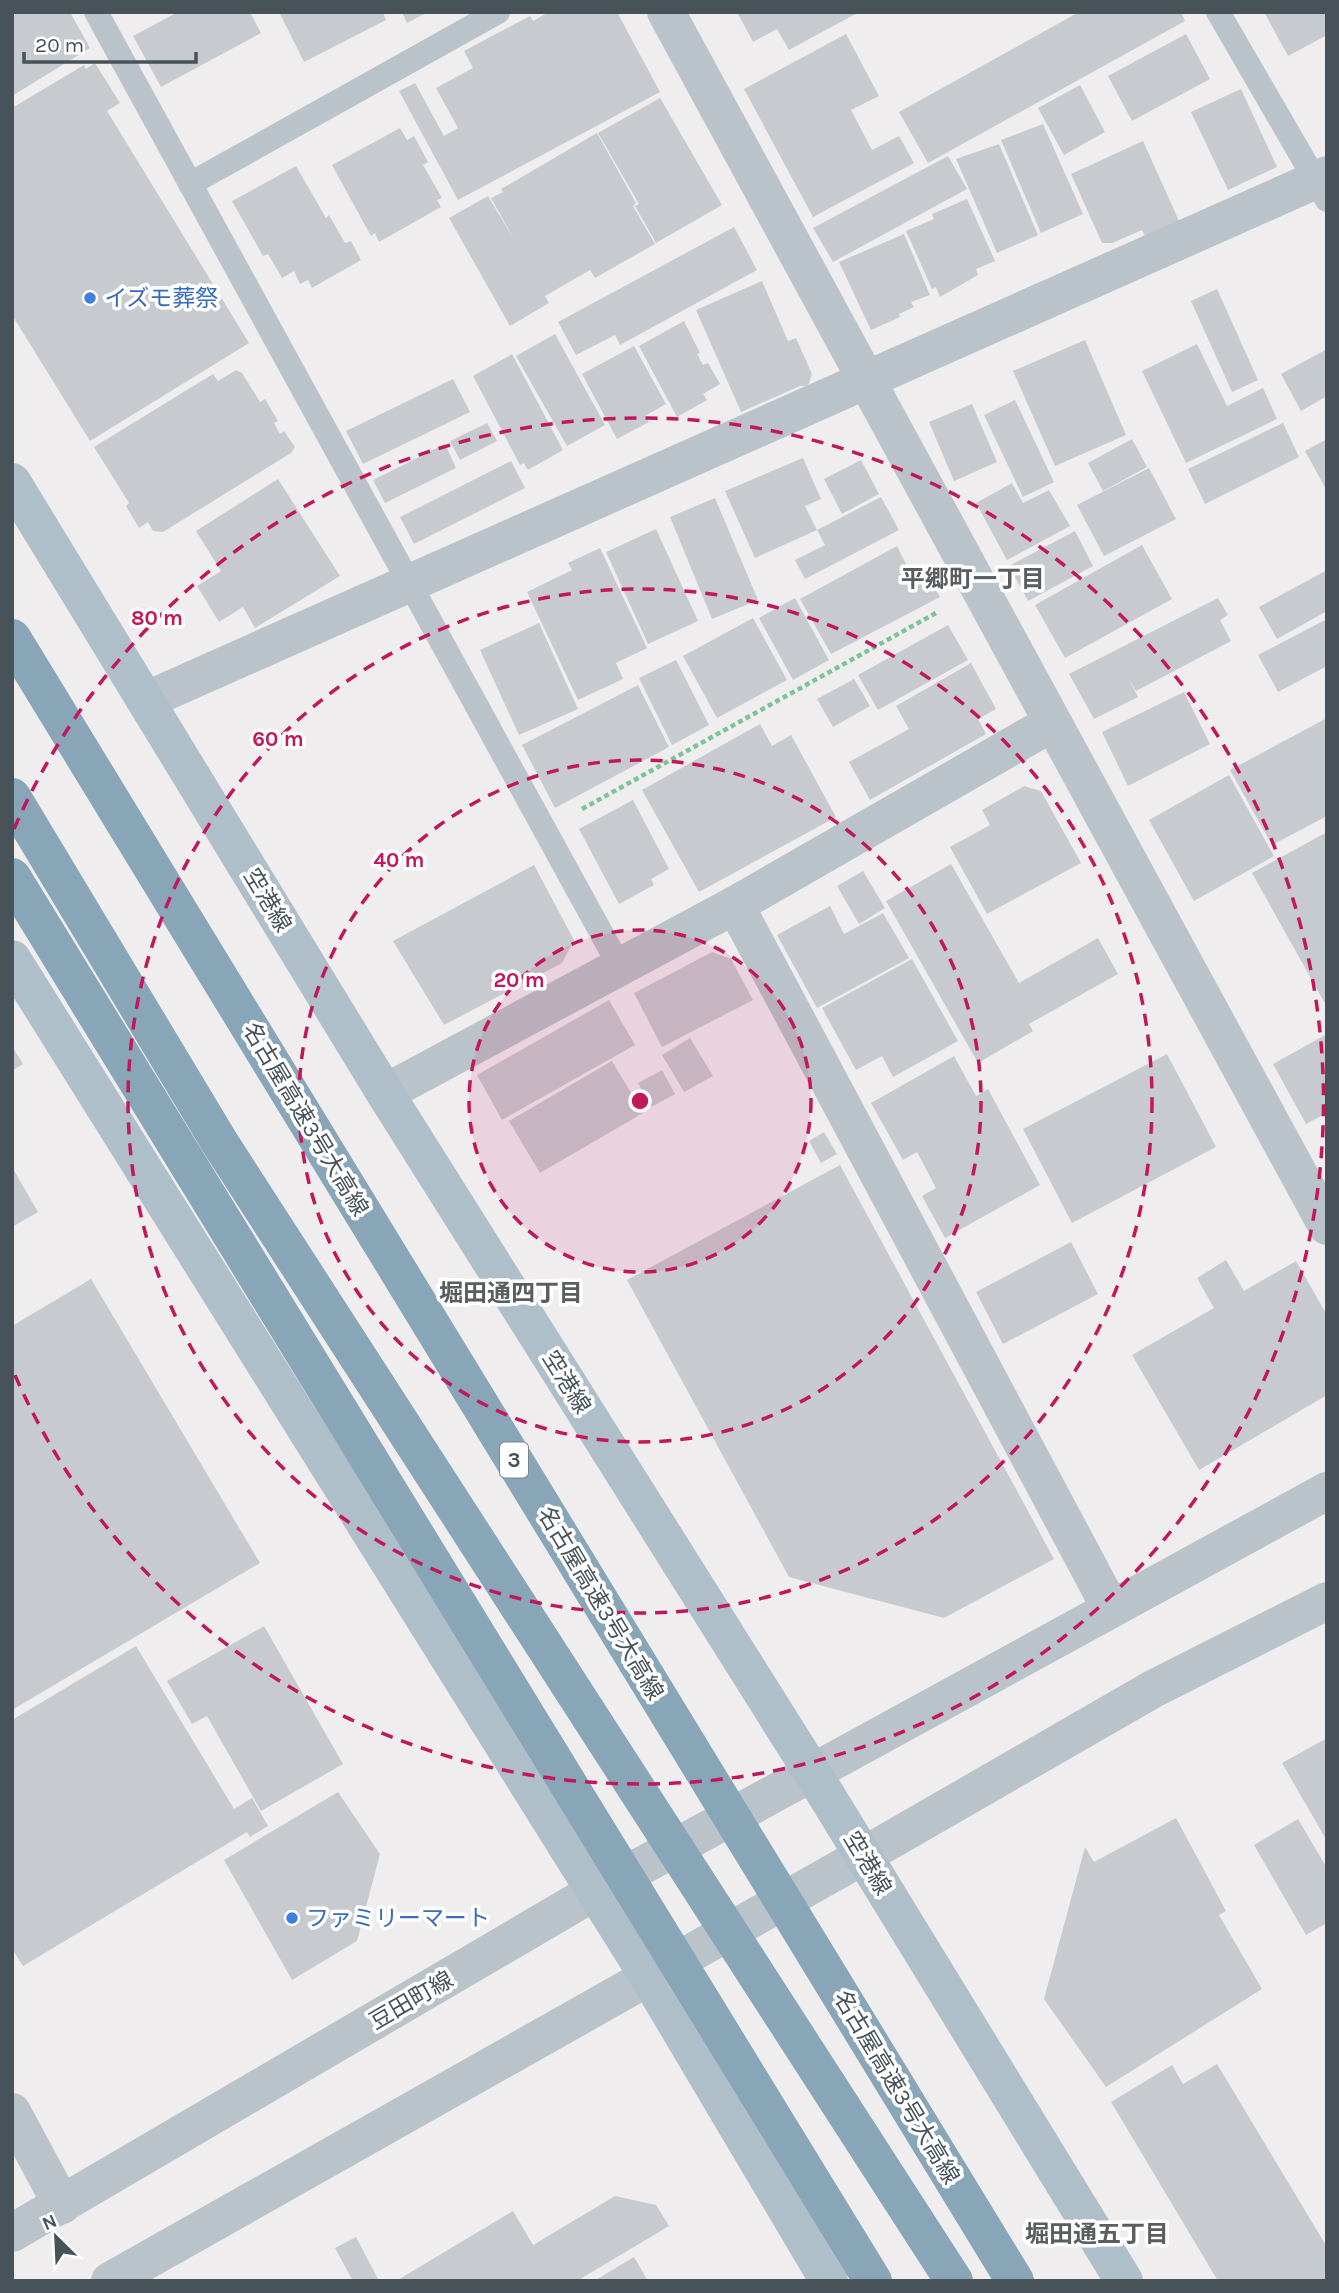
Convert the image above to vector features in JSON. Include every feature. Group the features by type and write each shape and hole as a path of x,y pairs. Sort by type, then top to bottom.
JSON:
{"highway":[{"name":"名古屋高速3号大高線","path":"12,638 1015,2281"},
{"path":"12,797 220,1143 954,2281"},
{"path":"12,877 873,2281"}],"main road":[{"name":"空港線","path":"12,482 385,1093 812,1772 1124,2281"},
{"path":"12,959 593,1892 649,1976 829,2281"}],"street":[{"path":"666,12 1327,1226"},
{"path":"147,701 868,379 1323,185"},
{"path":"385,1093 735,905 1052,723"},
{"path":"735,905 1111,1609"},
{"name":"豆田町線","path":"12,2232 593,1892 1327,1491"},
{"path":"110,2281 1153,1689 1327,1601"},
{"path":"12,2112 62,2204"}],"lane":[{"path":"96,12 620,967"},
{"path":"190,184 498,12"},
{"path":"1218,12 1323,185"}],"path":[{"path":"544,829 979,589"}],"building":[{"path":"12,12 70,12 90,48 12,96"},
{"path":"178,12 250,12 261,33 161,87 133,36"},
{"path":"279,12 383,12 386,20 304,62"},
{"path":"402,12 428,12 407,23"},
{"path":"549,12 617,12 660,92 458,200 399,91 415,83 444,136 458,128 436,88 473,68 464,51 530,16 533,21"},
{"path":"737,12 859,12 789,50 777,29 753,42"},
{"path":"1079,12 1181,12 1185,21 928,163 899,112"},
{"path":"1264,12 1327,12 1327,35 1288,56"},
{"path":"846,34 879,96 851,110 872,150 899,136 914,163 813,217 744,89"},
{"path":"1186,34 1210,79 1132,121 1108,76"},
{"path":"95,63 120,103 107,111 249,343 90,441 12,315 12,108 84,65 86,69"},
{"path":"1080,85 1105,132 1064,155 1038,108"},
{"path":"1241,89 1277,167 1228,190 1191,112"},
{"path":"660,98 722,205 656,243 635,206 639,204 598,133"},
{"path":"1043,124 1083,214 1041,233 1001,140"},
{"path":"400,128 407,140 414,136 428,162 423,165 442,198 437,200 441,207 379,242 375,233 371,236 332,165"},
{"path":"597,133 636,203 633,206 655,244 595,278 590,270 545,296 549,303 510,326 449,218 488,196 515,241 491,198 503,192 501,189"},
{"path":"1143,141 1179,221 1145,236 1142,230 1112,243 1102,243 1071,174"},
{"path":"999,144 1038,235 997,253 956,159"},
{"path":"948,156 967,189 833,262 813,228"},
{"path":"296,166 326,218 329,215 345,243 351,241 361,260 312,288 308,280 300,284 294,271 282,278 268,254 263,256 232,201"},
{"path":"967,199 995,261 976,269 978,275 940,297 936,287 932,289 906,231 934,219 932,214"},
{"path":"734,227 757,270 620,345 615,335 576,355 558,322"},
{"path":"904,234 930,295 911,302 914,307 899,314 900,317 871,330 839,262"},
{"path":"762,281 788,341 796,338 812,374 808,386 800,386 741,412 696,310"},
{"path":"1217,289 1258,380 1232,392 1191,301"},
{"path":"684,321 703,365 708,363 720,384 703,394 707,400 677,417 639,346"},
{"path":"555,334 605,425 567,446 516,356"},
{"path":"1085,340 1126,435 1055,466 1013,371"},
{"path":"1197,344 1227,406 1263,388 1277,419 1186,463 1142,371"},
{"path":"634,346 666,404 645,416 649,422 617,439 582,374"},
{"path":"1327,349 1327,396 1301,411 1281,374"},
{"path":"512,354 563,450 528,470 524,463 520,465 473,376"},
{"path":"236,370 242,373 260,402 265,399 278,421 274,423 280,434 284,431 295,447 291,453 163,532 153,531 148,522 139,528 126,506 129,503 94,447 213,374 218,381"},
{"path":"453,379 470,412 363,464 346,431"},
{"path":"1015,400 1054,482 1023,497 984,415"},
{"path":"972,404 997,462 954,481 929,422"},
{"path":"487,423 497,441 460,460 450,441"},
{"path":"1283,423 1299,457 1205,504 1188,469"},
{"path":"1132,439 1147,467 1103,491 1088,463"},
{"path":"1327,439 1327,491 1305,451"},
{"path":"445,444 456,468 385,503 373,480"},
{"path":"803,458 821,499 805,506 817,530 755,558 725,491"},
{"path":"861,460 879,494 842,514 824,479"},
{"path":"511,461 525,488 414,544 400,517"},
{"path":"1149,468 1176,519 1104,556 1077,505"},
{"path":"278,479 340,576 255,628 243,607 219,622 197,586 221,571 196,531"},
{"path":"1012,483 1023,503 1049,490 1070,526 1007,560 976,503"},
{"path":"881,497 899,530 805,579 795,560 825,545 817,530"},
{"path":"715,498 758,600 712,619 670,517"},
{"path":"656,529 698,621 648,644 606,552"},
{"path":"1075,531 1093,566 1028,601 1009,566"},
{"path":"1142,545 1172,599 1065,658 1035,605"},
{"path":"897,546 911,574 923,567 940,597 831,654 800,599"},
{"path":"600,548 647,648 616,663 623,679 578,700 527,592 572,570 568,563"},
{"path":"1327,570 1327,611 1277,639 1259,607"},
{"path":"795,598 829,660 793,680 759,618"},
{"path":"1218,598 1228,615 1220,620 1231,641 1136,691 1129,679 1138,697 1094,719 1069,674"},
{"path":"753,618 787,680 717,718 683,656"},
{"path":"1327,619 1327,666 1278,692 1258,655"},
{"path":"539,623 578,709 519,735 480,650"},
{"path":"948,625 968,660 878,710 858,675"},
{"path":"676,660 709,725 672,745 639,678"},
{"path":"971,663 996,709 978,719 986,734 870,800 849,762 909,729 896,706"},
{"path":"854,679 870,706 833,727 817,699"},
{"path":"638,685 669,747 555,808 522,745"},
{"path":"1184,692 1210,744 1128,786 1102,732"},
{"path":"1327,718 1327,816 1272,845 1230,770"},
{"path":"760,724 772,746 791,735 836,817 699,892 642,790"},
{"path":"1229,775 1274,856 1194,901 1149,820"},
{"path":"1024,786 1041,791 1081,863 987,914 950,847 990,825 982,810"},
{"path":"633,800 669,869 651,879 654,885 619,904 579,829"},
{"path":"1327,832 1327,1007 1252,873"},
{"path":"951,864 1019,983 1098,938 1118,974 1029,1024 1033,1031 978,1063 886,901"},
{"path":"534,865 574,940 562,963 444,1025 393,941"},
{"path":"863,871 885,908 859,924 837,886"},
{"path":"830,906 844,934 883,913 909,958 817,1008 777,935"},
{"path":"712,952 731,959 753,1000 662,1047 634,993"},
{"path":"912,959 958,1041 893,1077 882,1056 856,1070 822,1008"},
{"path":"609,1000 635,1045 502,1120 477,1075"},
{"path":"1327,1034 1327,1113 1306,1124 1273,1064"},
{"path":"690,1038 713,1076 684,1092 662,1055"},
{"path":"12,1046 23,1064 12,1071"},
{"path":"1167,1054 1216,1147 1072,1223 1023,1129"},
{"path":"954,1056 976,1096 988,1089 1040,1185 945,1238 922,1196 936,1188 917,1152 903,1160 871,1103"},
{"path":"612,1061 643,1113 540,1173 509,1121"},
{"path":"662,1070 675,1094 651,1107 638,1083"},
{"path":"824,1132 837,1154 821,1163 809,1141"},
{"path":"840,1165 1054,1559 944,1618 789,1577 627,1280"},
{"path":"12,1167 38,1212 12,1227"},
{"path":"1071,1242 1098,1294 1003,1344 976,1292"},
{"path":"1226,1260 1244,1291 1296,1261 1327,1315 1327,1395 1199,1470 1132,1355 1214,1308 1197,1278"},
{"path":"91,1279 260,1563 12,1710 12,1326"},
{"path":"264,1626 343,1764 261,1811 207,1716 192,1724 167,1681"},
{"path":"136,1646 234,1809 252,1798 268,1826 250,1837 247,1832 23,1966 12,1949 12,1720"},
{"path":"1327,1738 1327,1841 1282,1763"},
{"path":"338,1792 380,1854 357,1941 292,1980 224,1860"},
{"path":"1176,1818 1226,1911 1219,1915 1262,1989 1106,2087 1044,1999 1085,1847 1094,1862"},
{"path":"1298,1819 1327,1868 1327,1923 1306,1935 1254,1845"},
{"path":"1217,2064 1327,2247 1327,2281 1218,2281 1111,2102 1172,2065 1183,2084"},
{"path":"615,2196 656,2205 669,2226 577,2281 396,2281 513,2211 533,2245"},
{"path":"356,2237 378,2279 374,2281 353,2281 335,2248"},
{"path":"634,2257 648,2281 594,2281"}],"place":[{"name":"イズモ葬祭","path":"90,298"},
{"name":"ファミリーマート","path":"292,1918"}],"district":[{"name":"平郷町一丁目","path":"973,579"},
{"name":"堀田通四丁目","path":"511,1293"},
{"name":"堀田通五丁目","path":"1097,2234"}]}
